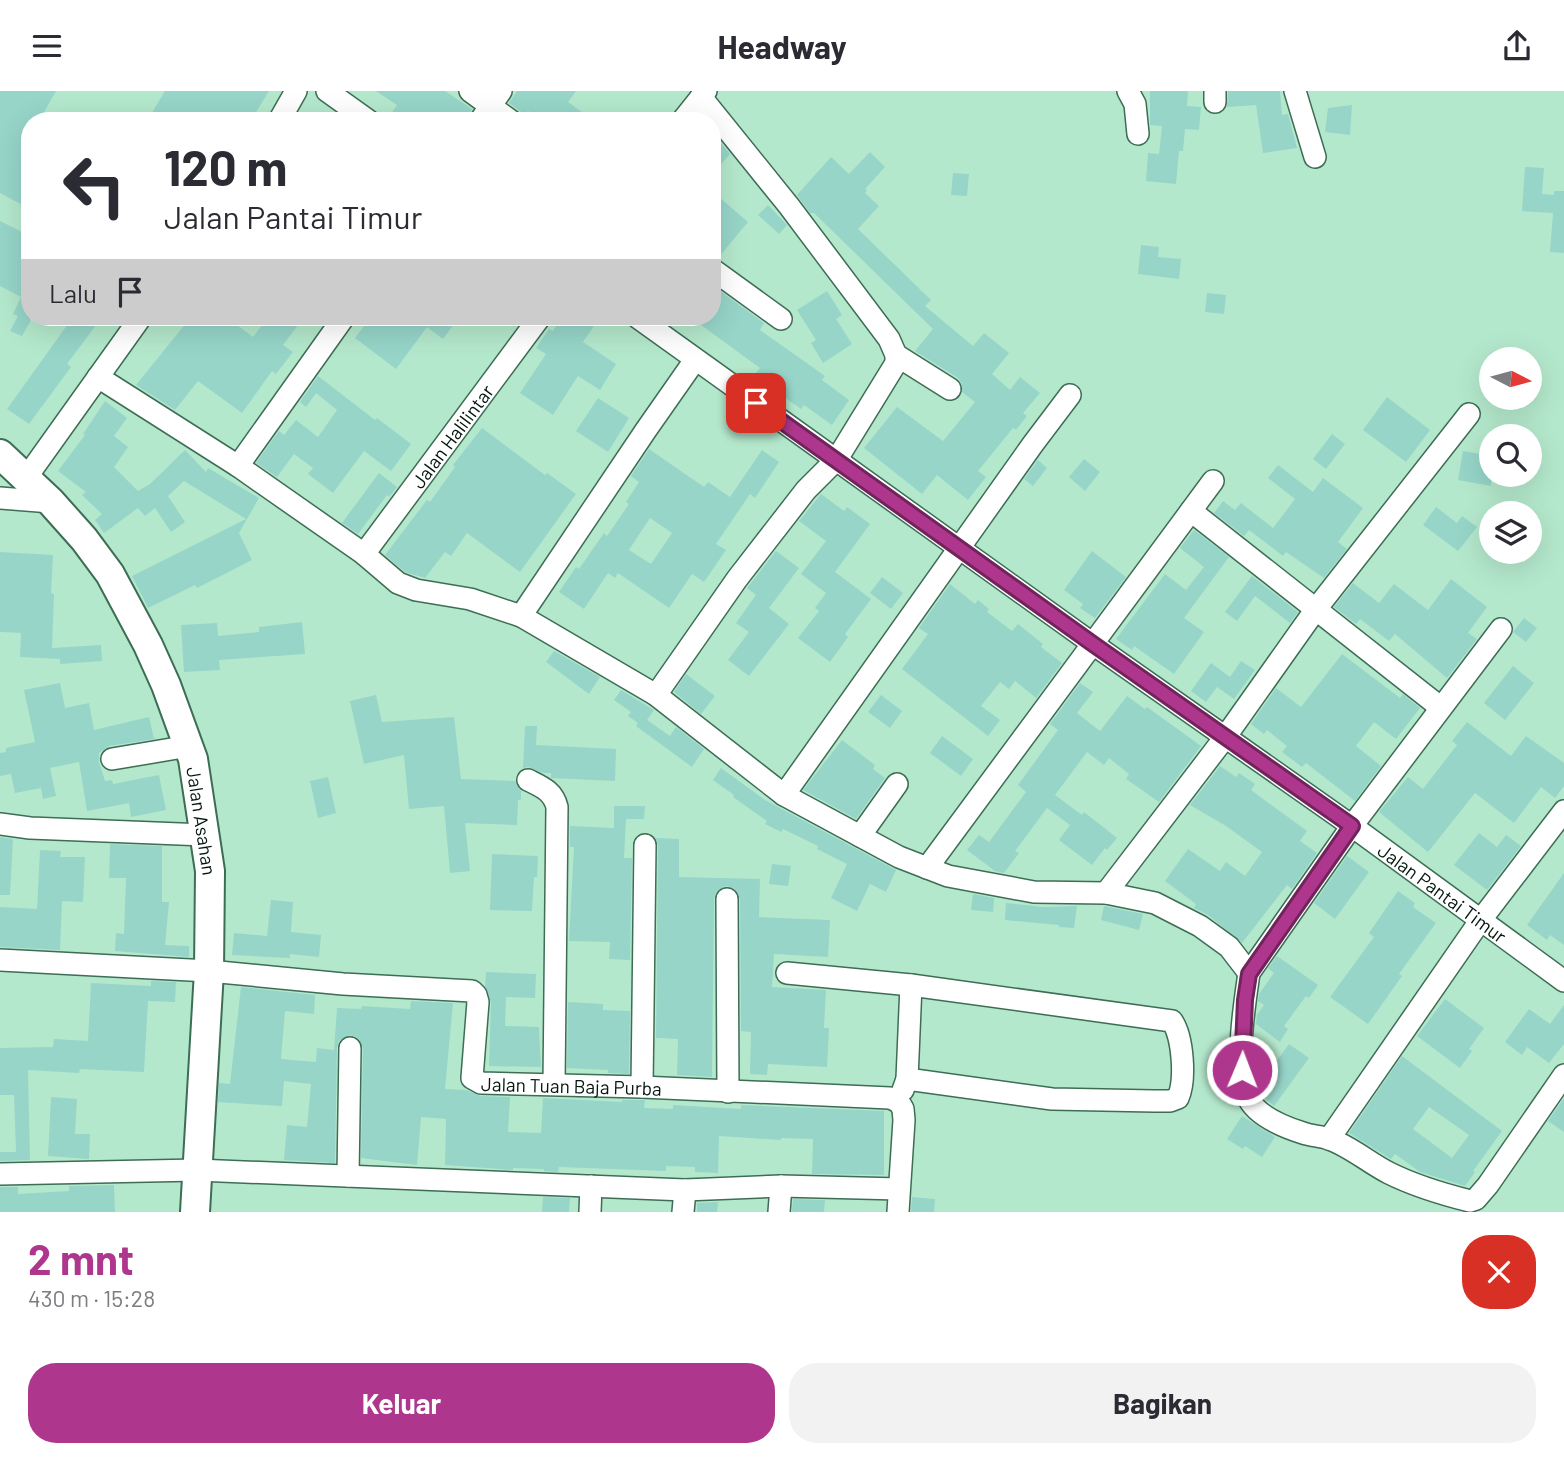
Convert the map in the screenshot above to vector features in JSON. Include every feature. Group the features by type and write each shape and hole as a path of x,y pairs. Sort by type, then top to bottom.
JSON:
{"main road":[{"name":"Jalan Asahan","path":"0,454 51,502 110,574 153,655 194,759 210,871 209,971 195,1212"}],"street":[{"path":"284,112 296,91"},
{"path":"327,91 356,112"},
{"path":"470,91 490,106"},
{"path":"1128,91 1135,104 1138,134"},
{"path":"1295,91 1315,157"},
{"path":"689,112 704,94 718,112"},
{"path":"721,116 889,339 896,355 950,389"},
{"path":"721,276 780,319"},
{"path":"26,478 135,326"},
{"path":"238,466 338,326"},
{"name":"Jalan Halilintar","path":"364,554 533,326"},
{"name":"Jalan Pantai Timur","path":"649,326 1352,826 1564,981"},
{"path":"656,695 766,541 806,490 837,459 893,371 896,355"},
{"path":"521,616 695,360"},
{"path":"98,377 238,466 364,554 398,583 470,599 521,616 656,695 784,795 899,857 948,876 1034,892 1106,893 1156,903 1200,926 1229,947 1249,974"},
{"path":"784,795 1032,444 1070,395"},
{"path":"1106,893 1226,736 1316,609 1469,414"},
{"path":"927,868 1213,481"},
{"path":"0,498 51,502"},
{"path":"1191,511 1440,707"},
{"path":"1501,629 1352,826 1249,974 1242,1060 1247,1096 1253,1106 1278,1123 1304,1134 1329,1139 1389,1173 1422,1187 1473,1200 1488,1185 1564,1076"},
{"path":"111,759 189,746"},
{"path":"528,780 550,792 555,797 557,807 554,1084"},
{"path":"860,836 897,784"},
{"path":"1329,1139 1480,921 1564,811"},
{"path":"0,824 30,828 205,835"},
{"path":"642,1087 645,845"},
{"path":"727,899 728,1092"},
{"path":"0,960 209,971"},
{"name":"Jalan Tuan Baja Purba","path":"209,971 343,984 472,991 478,1002 472,1075 474,1081 481,1083 890,1098 898,1102"},
{"path":"787,973 911,985 1172,1021 1178,1037 1184,1079 1178,1097 1163,1101 1052,1099 907,1079"},
{"path":"898,1212 904,1120 903,1109 898,1102 907,1079 911,985"},
{"path":"348,1176 350,1048"},
{"path":"0,1174 197,1170 685,1190 781,1187 900,1189"},
{"path":"590,1212 591,1185"},
{"path":"779,1212 781,1187"},
{"path":"683,1212 685,1190"}],"building":[{"path":"0,91 56,91 44,112 21,112 21,204 0,193"},
{"path":"165,91 269,91 256,112 152,112"},
{"path":"376,91 445,91 472,109 470,112 392,112 397,105"},
{"path":"517,91 576,91 568,102 582,112 521,112 509,103"},
{"path":"1150,91 1188,91 1187,106 1201,107 1199,130 1185,129 1183,151 1179,151 1176,184 1146,181 1148,153 1159,154 1162,126 1150,125"},
{"path":"1228,91 1280,91 1282,115 1288,114 1297,148 1263,153 1256,105 1227,107"},
{"path":"1352,105 1350,135 1325,132 1328,108"},
{"path":"721,143 730,154 721,164"},
{"path":"870,152 885,167 865,189 865,193 879,206 858,229 931,300 925,306 973,346 984,333 1009,353 992,374 1010,390 1020,377 1040,393 1023,413 1027,416 1016,430 1013,428 978,471 986,477 968,500 937,475 922,494 864,448 897,407 943,441 975,402 962,392 962,384 958,378 915,351 933,329 814,213 810,213 797,195 831,157 849,174"},
{"path":"1525,167 1544,168 1542,194 1554,195 1554,191 1564,191 1564,253 1550,252 1553,213 1522,211"},
{"path":"953,173 969,174 967,196 951,195"},
{"path":"721,199 748,222 721,254"},
{"path":"768,205 787,225 779,234 758,215"},
{"path":"0,221 21,232 21,297 0,286"},
{"path":"1141,245 1159,247 1158,257 1181,259 1179,279 1138,274"},
{"path":"827,291 842,315 836,319 852,344 823,363 811,343 816,340 797,310"},
{"path":"721,292 764,323 760,330 825,376 822,380 849,400 832,425 804,405 801,409 780,394 781,391 756,373 760,368 702,326 721,326"},
{"path":"1207,293 1226,295 1224,314 1205,312"},
{"path":"21,297 21,326 28,326 22,336 10,331 18,316 13,314"},
{"path":"67,326 95,326 67,364 71,367 29,424 7,409"},
{"path":"184,326 238,326 253,337 261,326 297,326 283,345 293,352 276,374 272,371 242,413 198,381 175,410 136,385"},
{"path":"364,326 452,326 443,339 427,327 396,369 355,338"},
{"path":"556,326 594,326 583,342 616,364 600,390 578,376 553,415 520,393 546,354 536,348 549,329 553,331"},
{"path":"318,376 411,444 391,471 364,451 333,493 308,474 313,468 294,454 277,477 256,463 279,431 284,435 296,420 318,437 337,410 316,393 306,407 300,402"},
{"path":"1387,397 1430,430 1406,462 1363,430"},
{"path":"598,398 629,418 608,452 576,431"},
{"path":"105,401 127,418 114,436 128,447 114,467 138,491 150,484 185,450 206,472 208,468 259,498 239,533 252,560 197,588 195,585 148,608 132,576 246,519 184,481 168,496 185,522 171,532 155,508 145,516 138,508 104,533 95,520 102,514 82,495 86,492 58,471 85,435 83,434"},
{"path":"482,428 545,475 547,473 576,494 520,572 467,533 451,556 445,552 425,578 405,572 385,555 427,500 430,502 455,467 453,465"},
{"path":"1332,434 1345,444 1326,469 1313,459"},
{"path":"649,449 704,487 708,482 730,497 762,450 779,462 755,498 750,494 716,544 726,550 704,582 692,574 669,608 618,573 615,578 608,573 584,609 559,592 604,533 607,536 629,504 626,502 639,482 631,476","holes":["650,518 672,533 651,564 629,550"]},
{"path":"1463,451 1479,454 1479,484 1458,480"},
{"path":"1084,459 1100,472 1085,491 1069,477"},
{"path":"1038,460 1047,468 1033,486 1024,479"},
{"path":"1278,465 1313,492 1323,478 1363,508 1338,542 1347,549 1324,578 1286,552 1283,556 1249,530 1244,536 1214,513 1223,501 1235,510 1241,503 1273,528 1295,499 1268,478"},
{"path":"379,473 397,487 389,497 387,495 358,534 342,523"},
{"path":"821,494 844,511 847,507 870,524 835,572 871,599 845,634 848,637 830,662 798,638 819,611 815,608 826,593 801,574 826,541 799,521"},
{"path":"1436,507 1457,523 1462,516 1477,527 1458,551 1423,525"},
{"path":"1194,530 1229,557 1184,618 1204,632 1174,674 1134,646 1132,650 1116,639 1165,574 1186,590 1204,567 1180,548"},
{"path":"776,551 799,568 769,608 789,624 749,676 728,660 749,632 736,623 756,595 747,588"},
{"path":"1092,551 1126,577 1095,618 1080,608 1083,604 1064,590"},
{"path":"0,552 53,555 52,648 101,645 102,661 60,664 60,659 20,657 21,633 0,632"},
{"path":"1252,576 1298,612 1290,623 1255,596 1237,621 1225,612"},
{"path":"882,577 903,593 891,609 870,593"},
{"path":"1451,579 1487,607 1468,633 1477,639 1447,678 1395,634 1389,641 1360,619 1356,624 1334,607 1353,583 1379,603 1394,584 1428,610"},
{"path":"950,584 975,604 978,600 989,609 987,612 1012,631 1018,624 1062,663 1036,698 1015,681 1009,689 1000,682 981,706 1000,720 988,736 902,669 928,634 919,628"},
{"path":"1524,618 1537,628 1526,642 1513,632"},
{"path":"302,622 305,654 219,660 220,670 184,672 181,625 217,623 218,636 259,632 259,627"},
{"path":"554,651 600,677 589,694 546,662"},
{"path":"1342,654 1400,698 1403,694 1420,708 1396,739 1374,722 1356,746 1381,766 1355,801 1306,763 1302,767 1282,752 1287,746 1267,730 1264,734 1251,724 1276,688 1301,707"},
{"path":"1241,661 1255,670 1234,699 1217,687 1206,702 1191,691 1211,663 1230,677"},
{"path":"1513,666 1534,683 1505,720 1484,703"},
{"path":"686,674 715,696 701,714 674,692"},
{"path":"60,683 65,708 89,703 94,730 149,717 154,739 109,746 99,753 99,762 105,781 112,780 113,784 159,775 166,810 131,817 129,803 87,811 79,762 50,768 56,796 43,799 41,788 15,793 11,774 0,776 0,753 6,752 6,748 35,742 24,690"},
{"path":"1080,683 1093,692 1077,713 1100,731 1127,696 1201,746 1159,802 1126,779 1129,774 1109,758 1104,765 1087,752 1055,795 1082,815 1084,812 1117,838 1092,865 1059,840 1070,825 1047,808 1015,851 1019,853 1004,873 995,871 967,850 979,835 989,842 1026,792 1018,785 1058,730 1050,724"},
{"path":"621,690 654,710 647,720 670,736 676,727 704,749 692,767 636,726 638,723 628,716 631,712 614,700"},
{"path":"376,695 382,722 454,717 461,779 515,781 521,791 517,825 465,823 470,871 450,873 444,806 409,809 404,755 364,764 350,701"},
{"path":"881,695 902,711 890,728 868,712"},
{"path":"1467,722 1511,756 1526,736 1564,763 1564,786 1555,798 1541,787 1514,823 1475,793 1428,852 1379,812 1408,777 1423,789 1457,745 1452,741"},
{"path":"525,726 537,726 536,745 616,749 615,781 551,778 551,773 523,768"},
{"path":"942,736 973,759 961,776 930,753"},
{"path":"842,740 875,765 873,769 885,778 856,819 803,790"},
{"path":"1220,766 1236,777 1239,773 1255,784 1251,790 1307,831 1300,841 1317,853 1292,889 1287,885 1242,943 1208,915 1194,908 1196,904 1165,881 1188,849 1220,871 1226,862 1245,876 1262,852 1190,805"},
{"path":"721,768 765,800 896,870 886,892 870,884 857,911 831,898 847,864 817,849 818,846 783,829 781,832 765,824 767,821 713,780"},
{"path":"328,777 336,813 318,818 310,781"},
{"path":"614,806 645,806 644,819 626,819 624,858 632,858 630,960 609,959 610,942 569,941 574,847 570,847 570,826 614,828"},
{"path":"1479,833 1497,847 1506,835 1521,846 1487,890 1454,865"},
{"path":"0,837 13,839 10,895 0,895"},
{"path":"656,838 679,839 679,877 760,879 759,917 830,920 828,957 774,954 772,987 826,990 824,1028 829,1028 827,1067 768,1064 767,1075 750,1074 751,1032 741,1031 740,899 734,888 726,886 716,892 714,899 712,1077 677,1075 678,1039 656,1038"},
{"path":"110,844 162,846 162,902 169,902 165,945 189,946 189,957 115,951 116,933 124,934 126,878 109,878"},
{"path":"40,850 61,851 60,857 85,857 83,902 62,901 60,950 0,947 0,907 37,909"},
{"path":"492,854 538,856 532,911 490,910"},
{"path":"1347,856 1369,872 1335,919 1314,903"},
{"path":"772,864 791,866 788,886 769,884"},
{"path":"1564,873 1564,945 1550,935 1547,940 1527,925"},
{"path":"1398,891 1415,903 1413,907 1436,923 1399,974 1402,976 1368,1024 1330,997 1374,937 1369,933"},
{"path":"973,894 994,898 993,912 971,910"},
{"path":"271,900 293,902 291,932 321,935 319,957 290,954 290,958 232,955 234,933 267,936"},
{"path":"1006,903 1042,907 1077,906 1074,928 1005,920"},
{"path":"1104,906 1143,914 1139,930 1101,920"},
{"path":"1277,956 1318,985 1309,998 1306,996 1284,1026 1288,1029 1280,1042 1256,1024 1257,1015 1264,1005 1258,1001 1259,994 1274,973 1268,968"},
{"path":"486,972 536,974 535,998 506,997 505,1026 539,1027 541,1067 489,1066 491,1003 485,986"},
{"path":"151,981 176,982 175,1002 148,1001 144,1072 80,1069 79,1073 28,1070 30,1160 0,1161 0,1152 16,1152 14,1095 0,1095 0,1048 53,1047 54,1039 88,1041 91,983 151,986"},
{"path":"241,987 315,995 314,1014 285,1011 281,1059 316,1062 317,1048 334,1050 337,1008 361,1009 362,1006 410,1009 411,1001 453,1003 445,1089 466,1090 481,1096 510,1097 508,1132 541,1133 543,1098 622,1102 645,1100 644,1108 673,1109 673,1105 741,1109 741,1105 884,1111 884,1175 812,1174 813,1139 719,1136 718,1173 695,1172 695,1167 666,1166 666,1171 559,1167 558,1172 544,1169 513,1170 445,1165 446,1119 421,1117 417,1165 361,1158 363,1048 357,1037 350,1035 339,1041 337,1048 335,1163 284,1160 287,1125 307,1127 311,1084 284,1081 282,1106 218,1102 219,1083 230,1084"},
{"path":"1445,999 1484,1028 1460,1068 1417,1036"},
{"path":"568,1002 603,1004 603,1010 630,1011 629,1074 567,1068"},
{"path":"1564,1005 1564,1044 1549,1063 1527,1047 1522,1055 1505,1042 1529,1009 1550,1024"},
{"path":"1289,1044 1309,1058 1274,1106 1258,1087"},
{"path":"1402,1056 1502,1131 1465,1186 1420,1172 1395,1154 1391,1159 1349,1133","holes":["1429,1107 1469,1135 1452,1158 1413,1129"]},
{"path":"51,1097 77,1099 75,1134 90,1134 89,1159 48,1156"},
{"path":"1564,1098 1564,1132 1548,1121"},
{"path":"1242,1116 1275,1137 1262,1157 1227,1139"},
{"path":"114,1185 115,1212 0,1212 0,1187 18,1187 18,1194 69,1191 69,1186"},
{"path":"543,1197 570,1198 569,1212 542,1212"},
{"path":"912,1197 935,1199 934,1212 911,1212"},
{"path":"793,1199 825,1200 824,1212 792,1212"},
{"path":"718,1202 717,1212 697,1212 697,1203"}],"route":[{"path":"756,403 1352,826 1249,974 1242,1038 1242,1070"}]}
